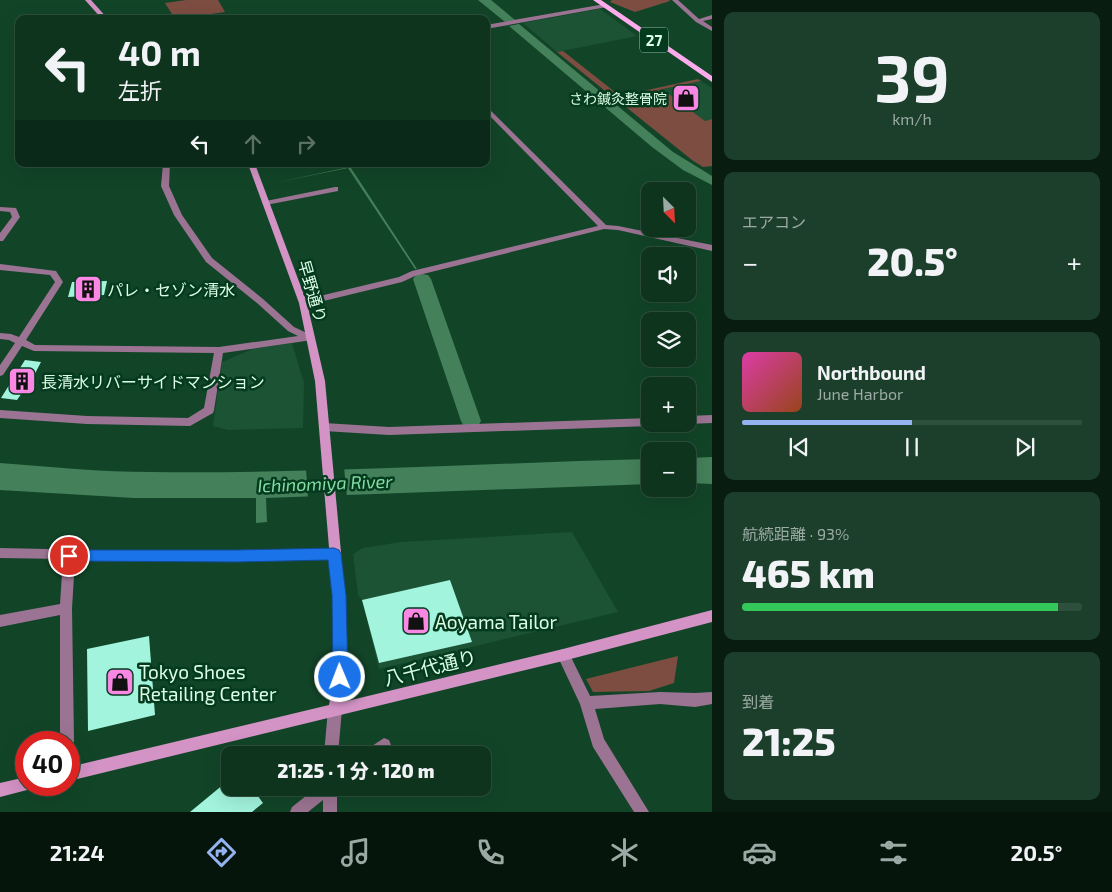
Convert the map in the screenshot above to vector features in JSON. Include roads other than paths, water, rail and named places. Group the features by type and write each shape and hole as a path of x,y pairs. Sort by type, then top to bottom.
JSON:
{"main road":[{"name":"27","path":"596,0 712,80"}],"street":[{"path":"88,0 101,15"},
{"path":"675,0 698,21 712,30"},
{"path":"490,26 605,6"},
{"path":"698,21 712,17"},
{"path":"490,112 604,228"},
{"path":"166,167 164,186 178,215 210,260 291,329 309,338"},
{"name":"早野通り","path":"252,167 303,303 309,338 320,381 334,554"},
{"path":"266,203 335,189"},
{"path":"0,209 13,210 16,217 0,239"},
{"path":"303,303 421,272 604,228 627,230 712,248"},
{"path":"0,267 53,273 59,282 0,373"},
{"path":"0,336 11,337 19,343 34,348 218,350 309,338"},
{"path":"0,414 88,420 190,422 209,410 218,350"},
{"path":"696,420 712,419"},
{"path":"325,430 389,431 641,422"},
{"path":"0,552 69,556 334,554 339,595 340,677 332,746"},
{"path":"68,731 66,608 69,556"},
{"path":"0,621 66,608"},
{"name":"八千代通り","path":"80,771 563,655 712,616"},
{"path":"563,655 586,702 598,742 642,812"},
{"path":"586,702 660,698 696,700 712,698"},
{"path":"0,790 15,787"},
{"path":"297,812 318,796"},
{"path":"329,796 330,812"}],"water":[{"path":"478,0 491,0 515,20 505,22"},
{"path":"519,24 673,152 712,176 712,185 683,170 652,147 509,26"},
{"path":"349,167 355,167 351,168 417,269 415,269 348,168 274,183"},
{"path":"712,457 712,484 696,483 696,458"},
{"name":"Ichinomiya River","path":"641,459 641,484 266,498 267,522 256,523 256,498 134,498 0,490 0,463 151,472 338,470"}],"waterway":[{"path":"422,279 471,421"}],"place":[{"name":"さわ鍼灸整骨院","path":"686,98"},
{"name":"パレ・セゾン清水","path":"88,289"},
{"name":"長清水リバーサイドマンション","path":"22,381"},
{"name":"Aoyama Tailor","path":"416,621"},
{"name":"Tokyo Shoes Retailing Center","path":"120,682"}]}
